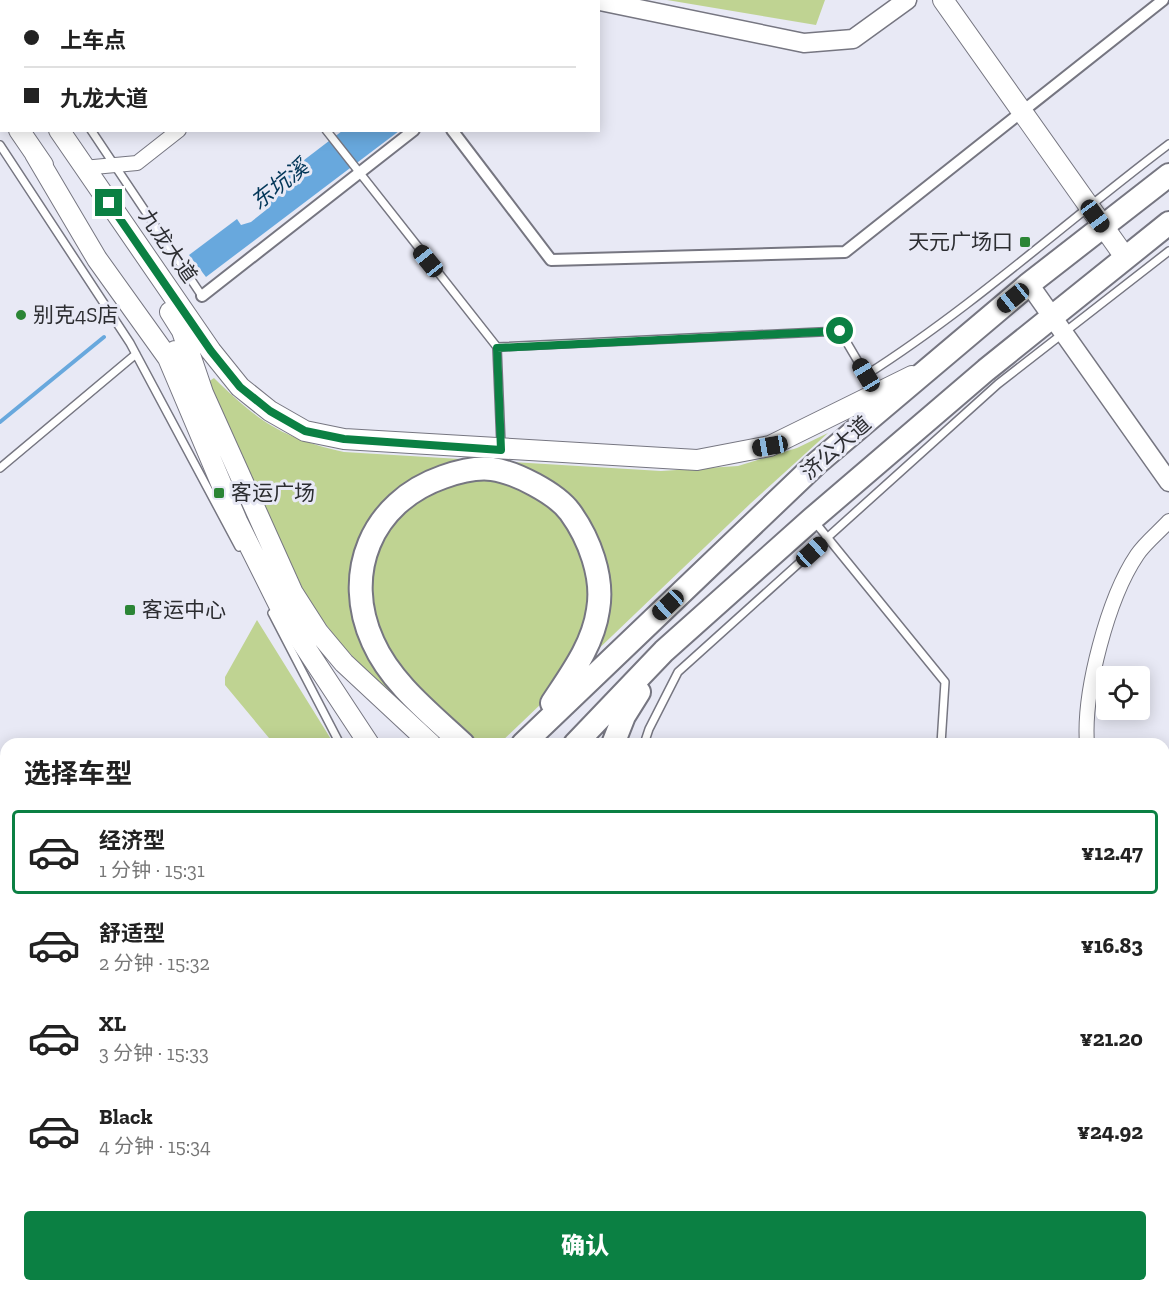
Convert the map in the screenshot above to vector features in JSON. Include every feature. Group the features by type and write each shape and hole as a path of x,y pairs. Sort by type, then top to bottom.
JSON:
{"main road":[{"path":"943,0 1125,257"},
{"path":"20,132 157,323 202,393"},
{"name":"九龙大道","path":"61,132 211,351 240,387 270,411 305,431 344,439 697,460 770,446 928,368"},
{"path":"35,154 97,259 168,358 237,521 284,615 365,738"},
{"path":"84,168 182,331 202,393 293,593 318,632 344,663 424,738"},
{"name":"济公大道","path":"529,738 789,490 928,368 1029,284 1169,175"},
{"name":"济公大道","path":"581,738 664,651 812,519 1058,324 1125,257 1169,223"},
{"path":"457,738 391,671 374,644 363,616 360,589 364,556 374,533 394,505 409,492 459,472 492,469 540,486 569,511 596,562 599,609 583,656 528,738"},
{"path":"789,490 812,519"},
{"path":"615,738 624,716 664,651"}],"street":[{"path":"600,1 804,43 853,39 908,0"},
{"path":"454,132 551,260 845,252 1163,0"},
{"path":"84,168 115,167 137,163 176,132"},
{"path":"202,296 412,132"},
{"path":"1029,284 1169,482"},
{"path":"1088,738 1093,676 1115,599 1138,553 1169,521"}],"lane":[{"path":"93,132 202,296"},
{"path":"327,132 497,348 501,450"},
{"path":"497,348 840,331 866,375 911,346 1169,144"},
{"path":"0,145 136,354 243,555"},
{"path":"646,738 678,672 998,384 1058,324 1169,251"},
{"path":"0,468 136,354"},
{"path":"812,519 945,682 941,738"},
{"path":"269,606 337,738"}],"green space":[{"path":"667,0 825,0 816,25"},
{"path":"214,378 259,417 287,434 322,447 344,452 661,471 738,466 797,448 828,433 751,503 505,738 441,738 379,684 339,642 308,600 208,382"},
{"path":"257,620 330,738 269,738 225,685 225,677"}],"water":[{"path":"341,132 398,132 206,277 189,255 237,219 241,225 251,222 266,210 278,180"}],"waterway":[{"name":"东坑溪","path":"0,422 104,337"}],"place":[{"name":"天元广场口","path":"1025,242"},
{"name":"别克4S店","path":"21,315"},
{"name":"客运广场","path":"219,493"},
{"name":"客运中心","path":"130,610"}],"route":[{"path":"109,203 211,351 240,387 270,411 305,431 344,439 501,450 497,348 840,331"}]}
